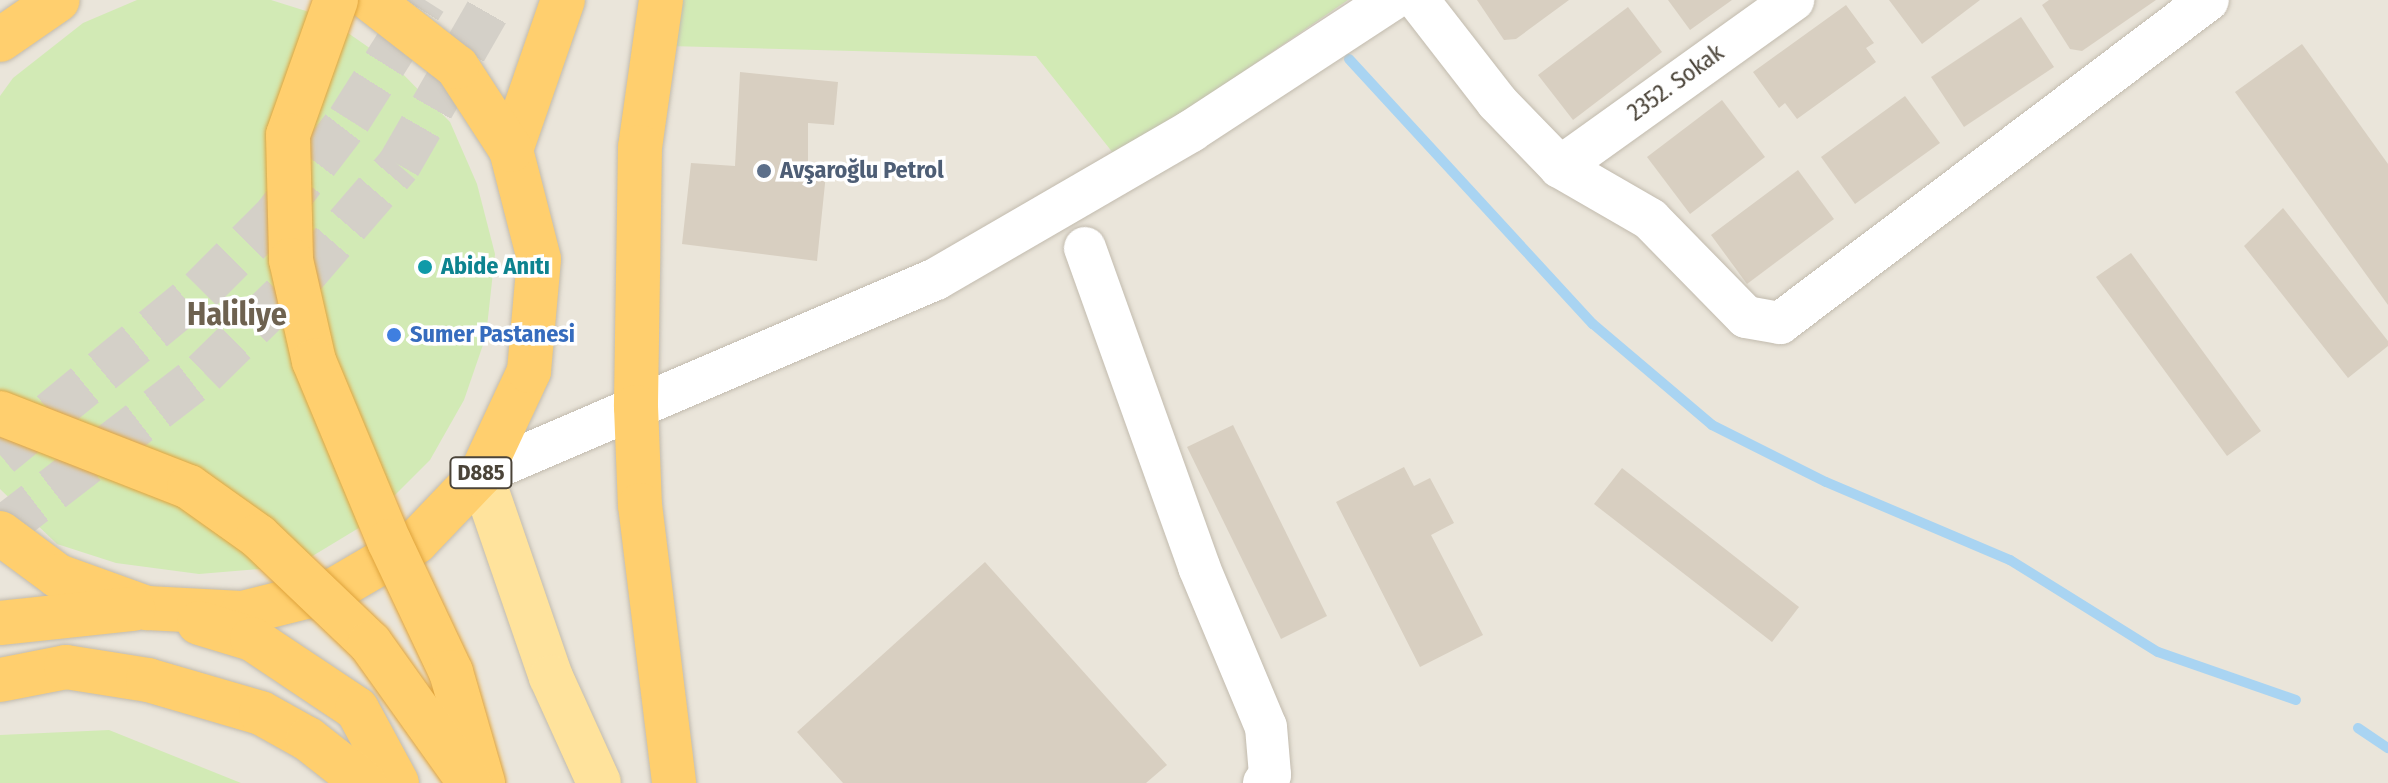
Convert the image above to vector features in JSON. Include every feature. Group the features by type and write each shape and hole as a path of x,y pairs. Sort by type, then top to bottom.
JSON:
{"highway":[{"path":"0,40 58,0"},
{"path":"336,0 288,135 291,260 314,361 383,527 451,672 483,783"},
{"name":"D885","path":"0,533 58,576 147,608 242,613 334,590 416,542 481,474 529,371 539,259 511,150 457,67 371,0"},
{"path":"511,150 563,0"},
{"path":"661,0 640,147 636,407 640,505 674,783"},
{"path":"0,413 189,487 258,536 370,643 470,783"},
{"path":"0,623 147,608 252,639 320,680 357,709 397,783"},
{"path":"0,680 66,667 162,684 261,713 308,739 364,783"}],"main road":[{"path":"481,474 551,677 599,783"}],"street":[{"path":"481,474 936,279 1191,131 1391,0"},
{"path":"1418,0 1497,102 1560,167 1650,219 1746,317 1780,323 2208,0"},
{"name":"2352. Sokak","path":"1560,167 1793,0"},
{"path":"1085,248 1199,567 1266,727 1270,775 1264,783"}],"shaded area":[{"path":"0,0 2388,0 2388,783 0,783"}],"green space":[{"path":"137,0 271,0 325,17 394,65 450,122 477,184 495,254 486,336 464,400 430,460 367,523 296,566 199,574 116,563 57,544 0,489 0,96 13,78 83,23"},
{"path":"681,0 1348,0 1117,158 1036,56 669,46"},
{"path":"109,730 241,783 0,783 0,735"}],"building":[{"path":"1477,0 1569,0 1516,39 1504,40"},
{"path":"1668,0 1732,0 1690,30"},
{"path":"1889,0 1980,0 1922,44"},
{"path":"2049,0 2156,0 2082,51 2070,49 2042,5"},
{"path":"1846,5 1874,43 1866,48 1876,62 1797,119 1785,103 1779,108 1753,72"},
{"path":"1628,7 1662,52 1573,120 1538,75"},
{"path":"2021,17 2054,67 1964,127 1931,77"},
{"path":"2302,44 2388,164 2388,305 2235,92"},
{"path":"740,72 838,82 834,125 808,123 808,172 826,174 817,261 682,244 691,163 735,166"},
{"path":"1905,96 1940,143 1855,204 1821,157"},
{"path":"1722,100 1765,157 1690,214 1647,157"},
{"path":"1798,170 1834,219 1747,284 1711,235"},
{"path":"2283,208 2388,341 2388,346 2348,378 2244,246"},
{"path":"2131,253 2261,431 2227,456 2096,277"},
{"path":"1233,425 1327,616 1281,639 1187,447"},
{"path":"1404,467 1414,486 1430,478 1454,523 1431,535 1483,635 1420,667 1336,502"},
{"path":"1622,468 1799,607 1772,642 1594,504"},
{"path":"985,562 1167,765 1146,783 843,783 797,732"}],"waterway":[{"path":"1349,59 1593,324 1712,425 1826,482 2010,560 2158,652 2296,700"},
{"path":"2358,728 2388,748"}],"tunnel":[{"path":"0,455 201,290 276,215 349,120 425,0"},
{"path":"0,530 204,373 304,275 399,165 494,0"}],"place":[{"name":"Avşaroğlu Petrol","path":"764,171"},
{"name":"Abide Anıtı","path":"425,267"},
{"name":"Sumer Pastanesi","path":"394,335"}],"district":[{"name":"Haliliye","path":"237,314"}]}
